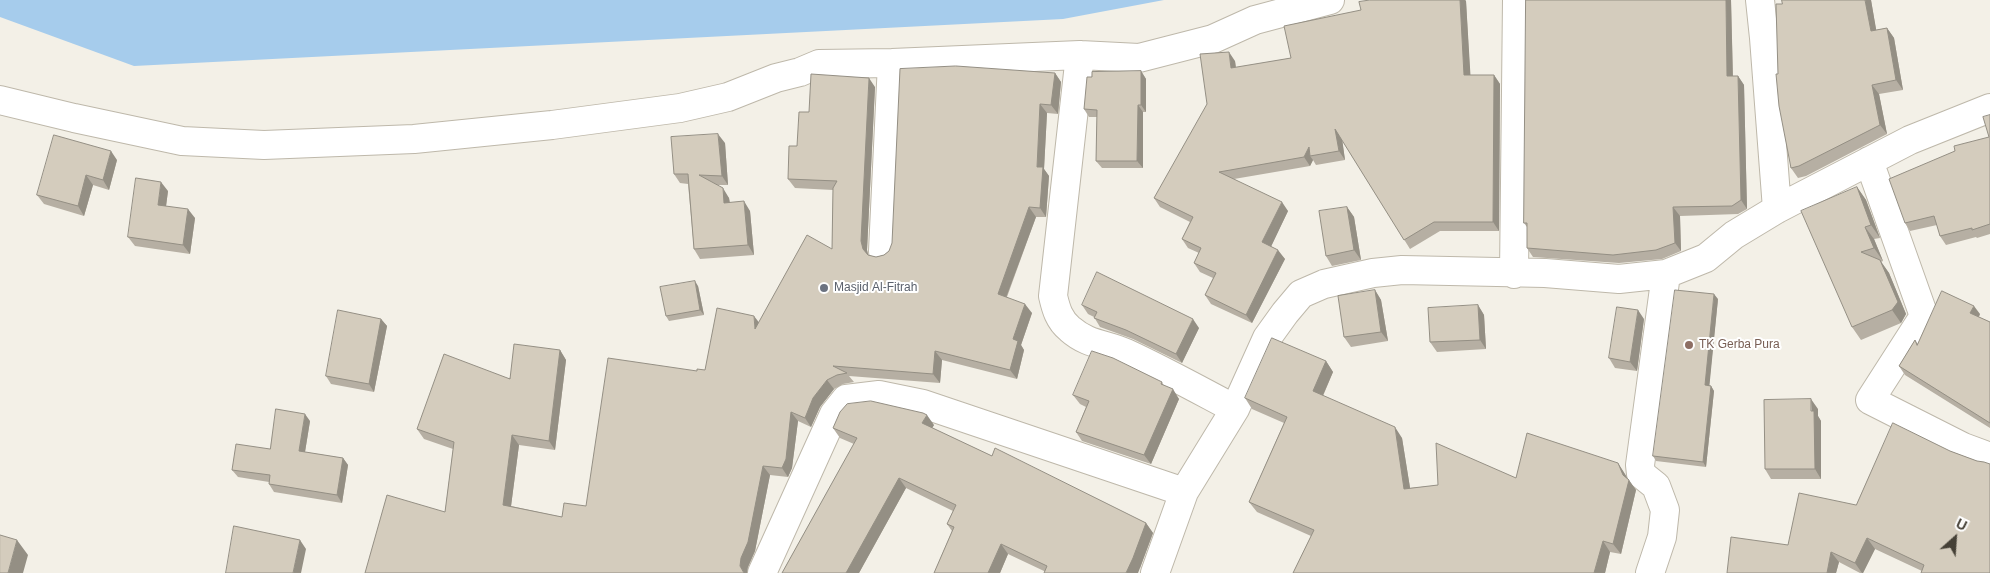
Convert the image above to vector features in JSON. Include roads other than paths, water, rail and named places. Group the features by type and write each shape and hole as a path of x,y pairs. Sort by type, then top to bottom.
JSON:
{"street":[{"path":"0,100 182,141 264,145 414,139 680,108 728,97 819,64 892,63 1080,55 1139,58 1213,39 1255,20 1330,0"},
{"path":"1514,274 1517,0"},
{"path":"1760,0 1777,209"},
{"path":"1080,55 1053,296 1056,313 1070,329 1093,344 1123,352 1235,409"},
{"path":"883,251 892,63"},
{"path":"1155,573 1184,492 1235,409 1267,338 1302,294 1324,284 1373,273 1402,270 1514,274 1545,273 1619,279 1666,274 1706,258 1734,235 1777,209 1869,161 1910,140 1990,108"},
{"path":"1869,161 1924,316 1870,400 1962,447 1990,457"},
{"path":"1650,573 1662,537 1665,510 1656,486 1641,474 1640,465 1666,274"},
{"path":"762,573 834,414 846,399 879,395 922,404 1184,492"}],"water":[{"path":"0,0 1164,0 1063,19 134,66 0,17"}],"place":[{"name":"Masjid Al-Fitrah","path":"824,288"},
{"name":"TK Gerba Pura","path":"1689,345"}]}
